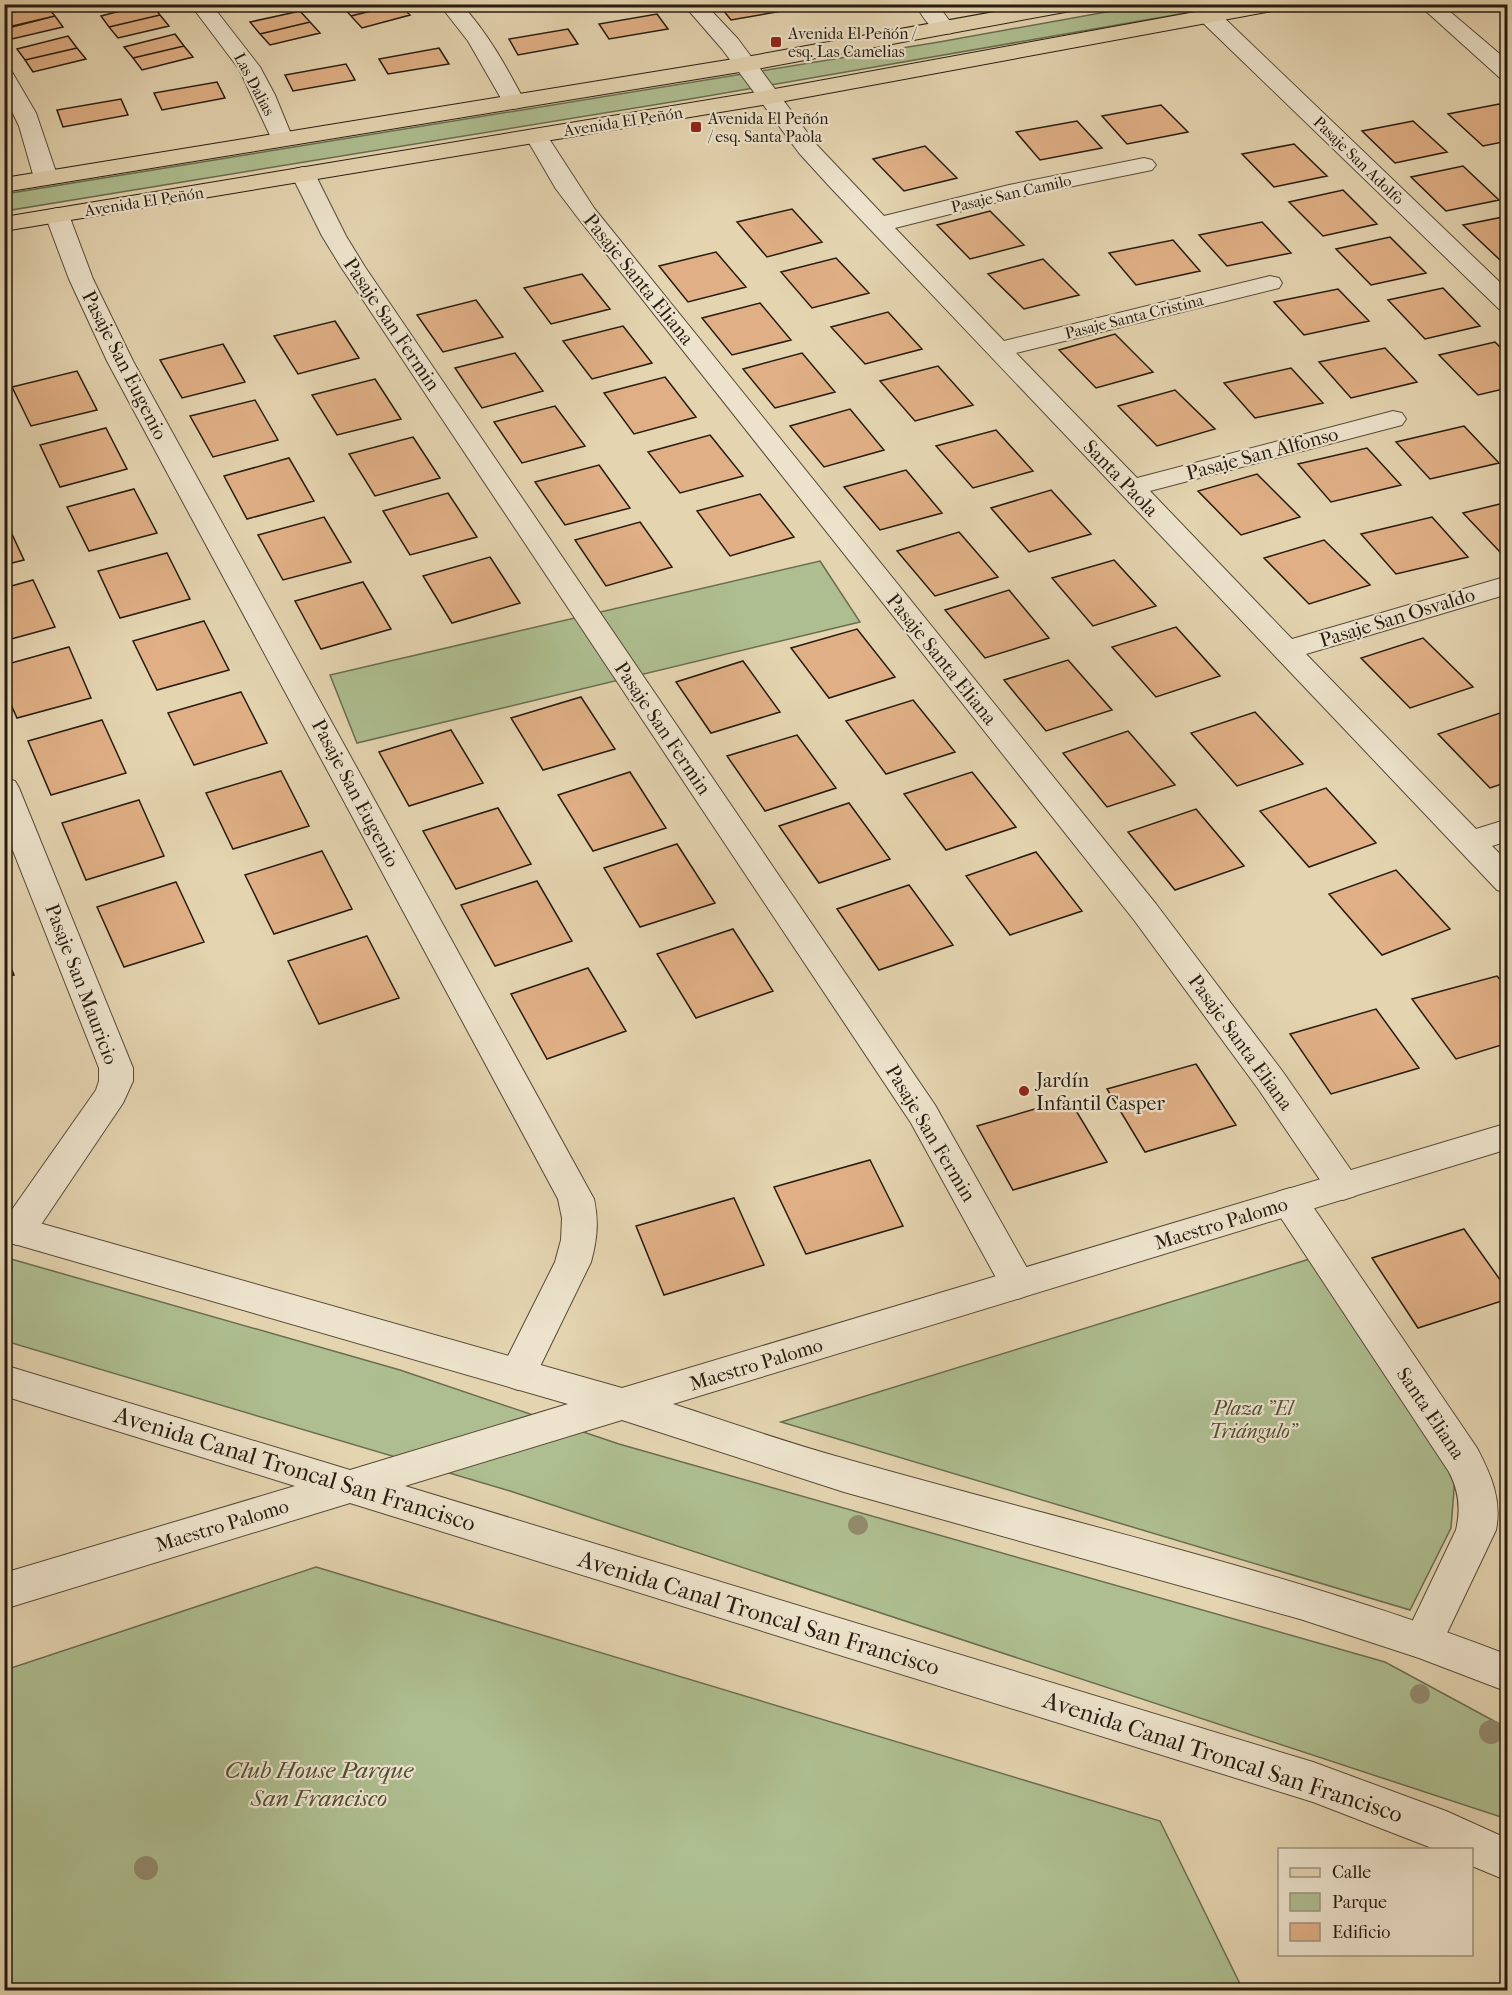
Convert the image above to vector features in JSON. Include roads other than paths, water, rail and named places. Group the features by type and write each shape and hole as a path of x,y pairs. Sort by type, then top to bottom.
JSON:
{"main road":[{"name":"Avenida El Peñón","path":"4,185 746,64 1076,4"},
{"name":"Avenida El Peñón","path":"4,224 769,97 1277,4"}],"street":[{"name":"Las Dalias","path":"200,4 249,67 264,95 282,139"},
{"path":"449,4 476,32 514,102"},
{"name":"Santa Paola","path":"693,4 746,64 807,148 1508,882"},
{"path":"925,4 944,28"},
{"path":"1428,4 1508,73"},
{"name":"Pasaje San Adolfo","path":"1210,17 1508,304"},
{"path":"4,78 15,92 30,123 46,178"},
{"name":"Pasaje Santa Eliana","path":"536,136 568,189 586,213 1152,921 1271,1081 1343,1186"},
{"name":"Pasaje San Camilo","path":"879,225 1009,192 1144,165"},
{"name":"Pasaje San Fermin","path":"303,174 334,236 353,267 923,1114 1018,1284"},
{"name":"Pasaje San Eugenio","path":"57,215 81,279 120,361 576,1199 580,1218 579,1240 573,1262 518,1374"},
{"name":"Pasaje Santa Cristina","path":"998,350 1270,283"},
{"name":"Pasaje San Alfonso","path":"1131,488 1393,419"},
{"name":"Pasaje San Osvaldo","path":"1286,651 1508,585"},
{"name":"Pasaje San Mauricio","path":"4,788 116,1068 116,1081 104,1106 11,1229"},
{"path":"1470,843 1508,830"},
{"name":"Maestro Palomo","path":"4,1591 1508,1136"},
{"name":"Santa Eliana","path":"1290,1202 1463,1460 1480,1501 1480,1516 1476,1530 1423,1641"},
{"path":"11,1229 622,1404 844,1475 1300,1601 1423,1641 1508,1674"},
{"name":"Avenida Canal Troncal San Francisco","path":"4,1380 1313,1782 1431,1825 1508,1861"}],"place":[{"name":"Avenida El Peñón / esq. Las Camelias","path":"776,42"},
{"name":"Avenida El Peñón / esq. Santa Paola","path":"696,127"},
{"name":"Jardín Infantil Casper","path":"1024,1091"}],"park label":[{"name":"Plaza \"El Triángulo\"","path":"1253,1420"},
{"name":"Club House Parque San Francisco","path":"319,1784"}]}
